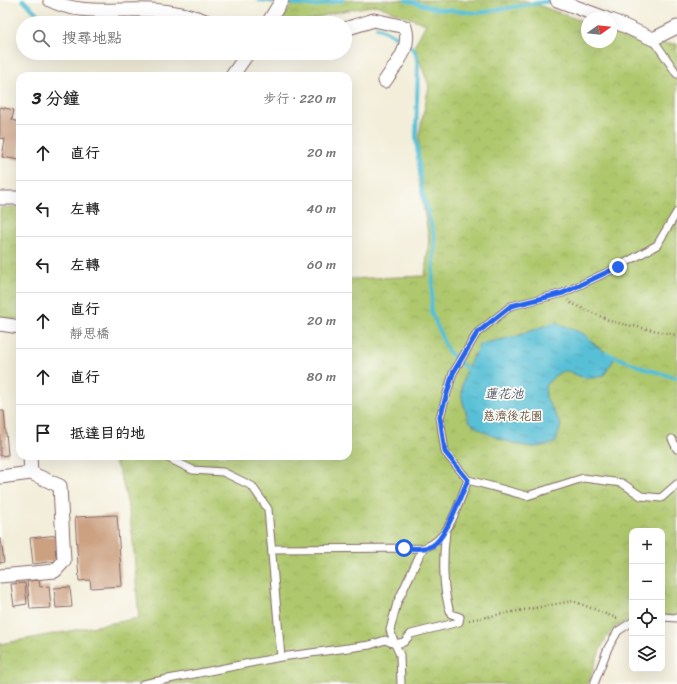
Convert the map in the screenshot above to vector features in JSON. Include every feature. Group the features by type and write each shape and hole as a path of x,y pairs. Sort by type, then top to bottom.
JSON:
{"street":[{"path":"50,0 61,6 92,9 152,10 194,16"},
{"path":"272,16 282,0"},
{"path":"557,0 589,12"},
{"path":"352,27 374,20 405,27 408,37 406,48 385,81"},
{"path":"617,23 653,39 677,27"},
{"path":"235,72 243,60"},
{"path":"0,198 16,198"},
{"path":"0,324 16,326"},
{"path":"30,460 31,473"},
{"path":"0,477 31,473 60,486 64,561 55,571 0,576"}],"lane":[{"path":"653,39 677,74"},
{"path":"677,212 657,245 618,267 563,293 511,306 477,333 453,373 440,417 445,452 468,480 527,496 583,478 622,483 641,496 661,498 677,484"},
{"path":"672,439 677,449"},
{"path":"172,460 193,470 223,472 252,486 268,509 281,658"},
{"path":"272,549 423,548 434,546 446,531 468,480"},
{"path":"143,684 281,658 342,650 385,640 395,644 404,642 411,634 459,622 460,617 451,614 446,603 444,571 446,531"},
{"path":"401,684 400,655 390,630 397,603 423,548"},
{"path":"665,617 677,618"},
{"path":"594,684 608,648 618,631 629,624"}],"path":[{"path":"563,293 571,303 613,322 677,335"},
{"path":"459,622 495,614 573,601 629,622"}],"green space":[{"name":"慈濟後花園","path":"297,0 524,0 581,21 581,48 617,48 617,34 645,44 677,44 677,618 665,615 665,528 629,528 629,621 622,623 614,629 602,645 588,684 0,684 0,644 139,618 129,514 120,474 114,460 352,460 352,279 425,276 429,239 419,181 419,135 429,86 414,46 426,24 376,5 323,16 283,16"},
{"path":"16,206 16,320 0,318 0,208"}],"water":[{"name":"蓮花池","path":"555,322 584,334 595,345 615,358 604,375 594,378 584,377 565,371 553,377 545,386 546,397 561,425 556,442 550,445 533,447 509,442 484,432 470,422 468,420 463,402 462,385 467,369 480,344 517,336"}],"building":[{"path":"0,107 14,110 12,120 16,121 16,159 2,157 5,139 0,138"},
{"path":"0,411 4,411 8,455 0,456"},
{"path":"117,515 122,586 91,588 90,580 79,581 75,517"},
{"path":"58,535 60,549 55,549 57,561 33,564 30,538"},
{"path":"0,539 4,562 0,563"},
{"path":"39,580 40,587 49,586 51,608 30,609 27,581"},
{"path":"25,583 27,604 14,606 11,584"},
{"path":"70,587 72,607 56,608 54,588"}],"waterway":[{"path":"23,0 40,16"},
{"path":"259,0 315,6 343,0"},
{"path":"406,0 438,9 478,13 556,0"},
{"path":"377,27 399,38"},
{"path":"409,45 416,53 418,67 416,137 422,191 435,239 431,311 447,350 470,372"},
{"path":"606,353 646,369 677,378"}],"route":[{"path":"404,548 423,548 434,546 446,531 468,480 445,452 440,417 453,373 477,333 511,306 563,293 618,267"}]}
